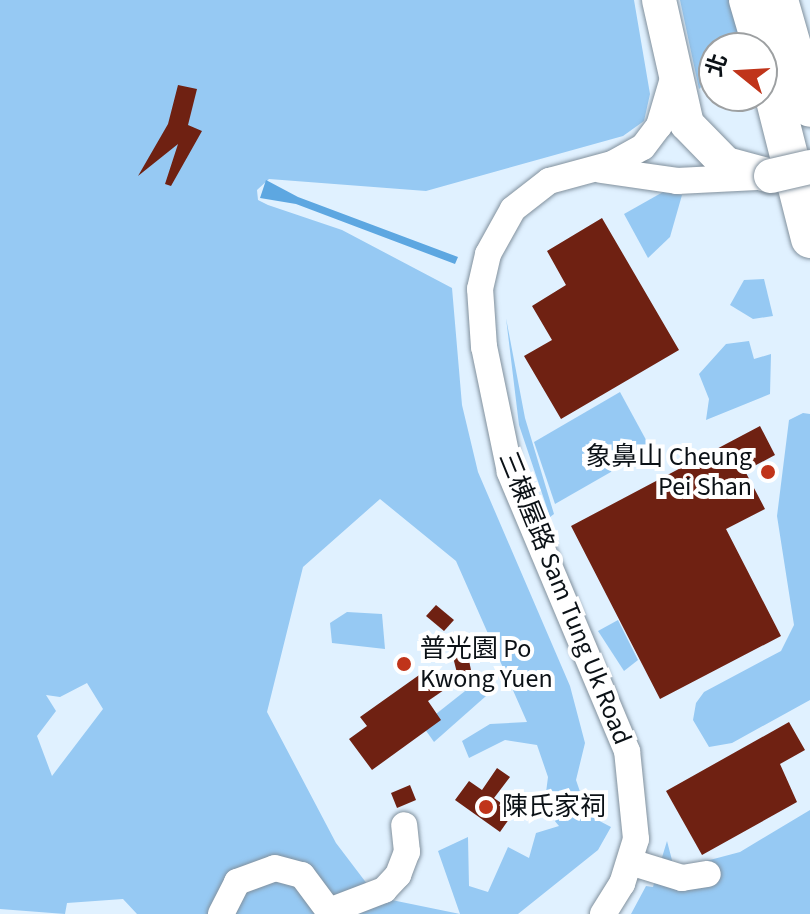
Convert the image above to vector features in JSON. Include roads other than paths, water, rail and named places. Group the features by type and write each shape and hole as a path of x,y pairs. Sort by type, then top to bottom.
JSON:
{"highway":[{"path":"748,0 757,32"},
{"path":"779,0 810,108"},
{"path":"778,112 810,239"}],"main road":[{"path":"659,0 681,111 702,145 726,164 768,176 810,167"}],"street":[{"name":"三棟屋路 Sam Tung Uk Road","path":"624,914 638,852 627,751 510,472 481,316 480,289 500,226 530,193 585,169 630,156 652,138 674,75"},
{"path":"585,169 677,181 768,176"},
{"path":"221,914 237,882 275,868 302,875 332,912 384,890 398,875 407,852 404,825"},
{"name":"三棟屋路 Sam Tung Uk Road","path":"603,914 638,852"},
{"path":"638,852 682,878 708,874"}],"place":[{"name":"象鼻山 Cheung Pei Shan","path":"768,472"},
{"name":"普光園 Po Kwong Yuen","path":"404,664"},
{"name":"陳氏家祠","path":"486,807"}]}
